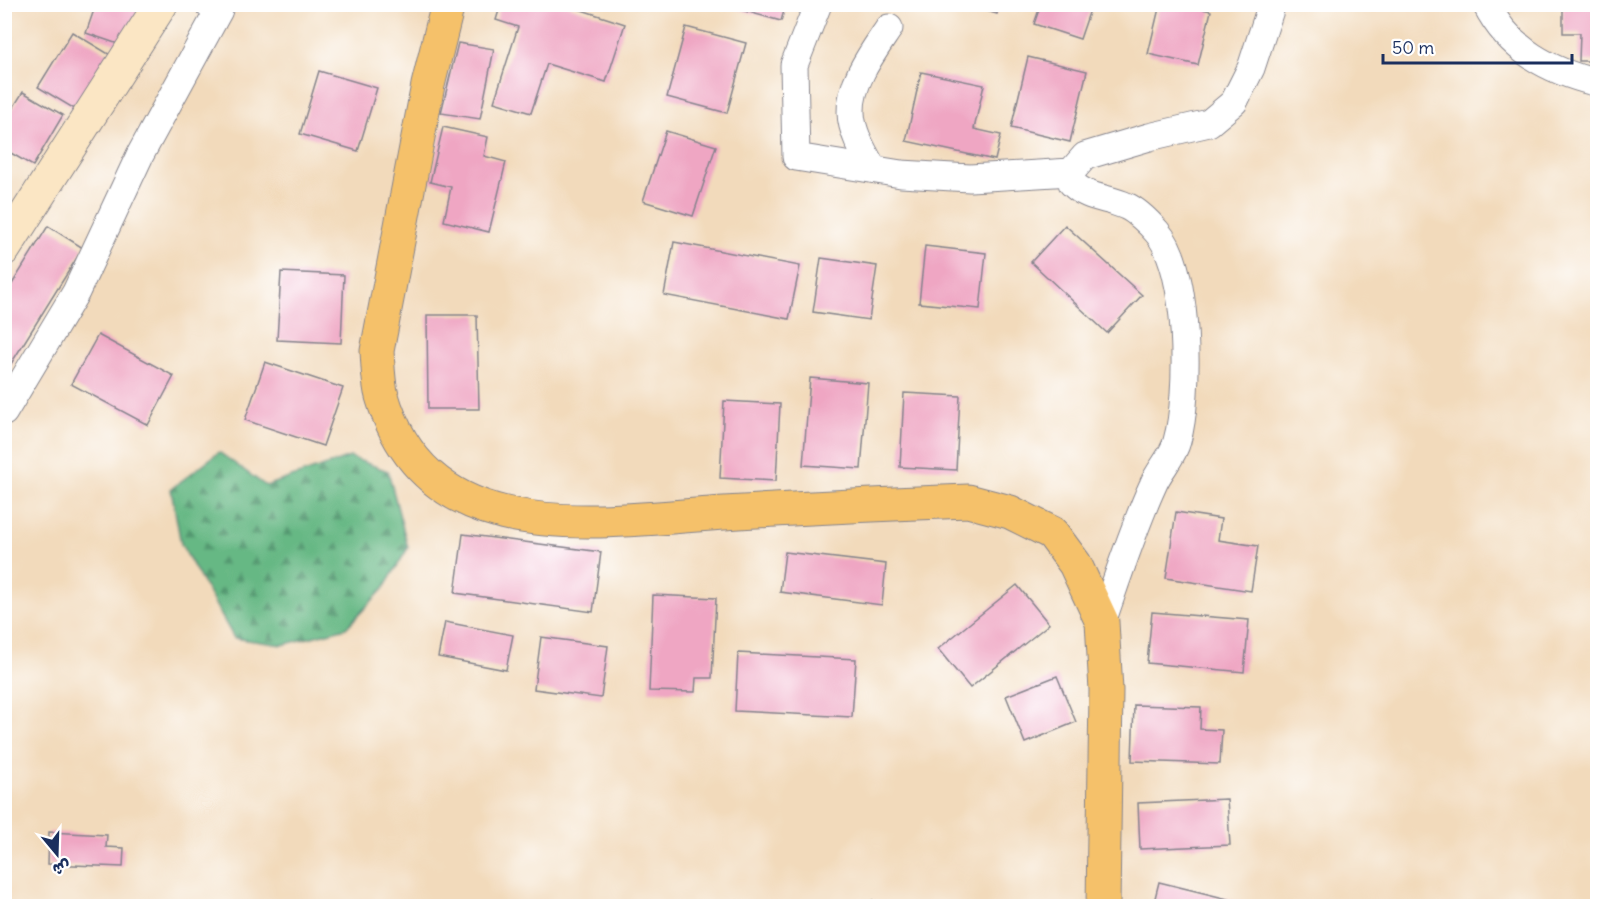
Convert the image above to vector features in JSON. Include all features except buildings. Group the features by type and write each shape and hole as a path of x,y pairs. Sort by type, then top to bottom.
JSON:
{"main road":[{"path":"448,4 428,85 377,351 381,394 391,420 425,473 455,494 483,508 530,520 607,521 968,501 1010,512 1052,533 1075,564 1102,622 1106,690 1103,906"}],"street":[{"path":"4,249 161,4"},
{"path":"4,412 76,292 141,155 219,10 208,4"},
{"path":"818,4 795,65 796,157 873,169 970,178 1071,172 1085,156 1149,136 1209,123 1234,102 1251,68 1272,4"},
{"path":"1486,4 1497,25 1527,55 1598,83"},
{"path":"873,169 862,148 850,113 861,70 889,28"},
{"path":"1071,172 1072,183 1081,192 1127,206 1158,233 1173,263 1184,324 1184,415 1176,444 1154,482 1133,531 1102,622"}],"path":[{"path":"869,906 876,898"}],"green space":[{"path":"219,452 266,486 350,457 388,471 408,548 384,588 346,628 282,645 234,638 181,544 171,489"}]}
